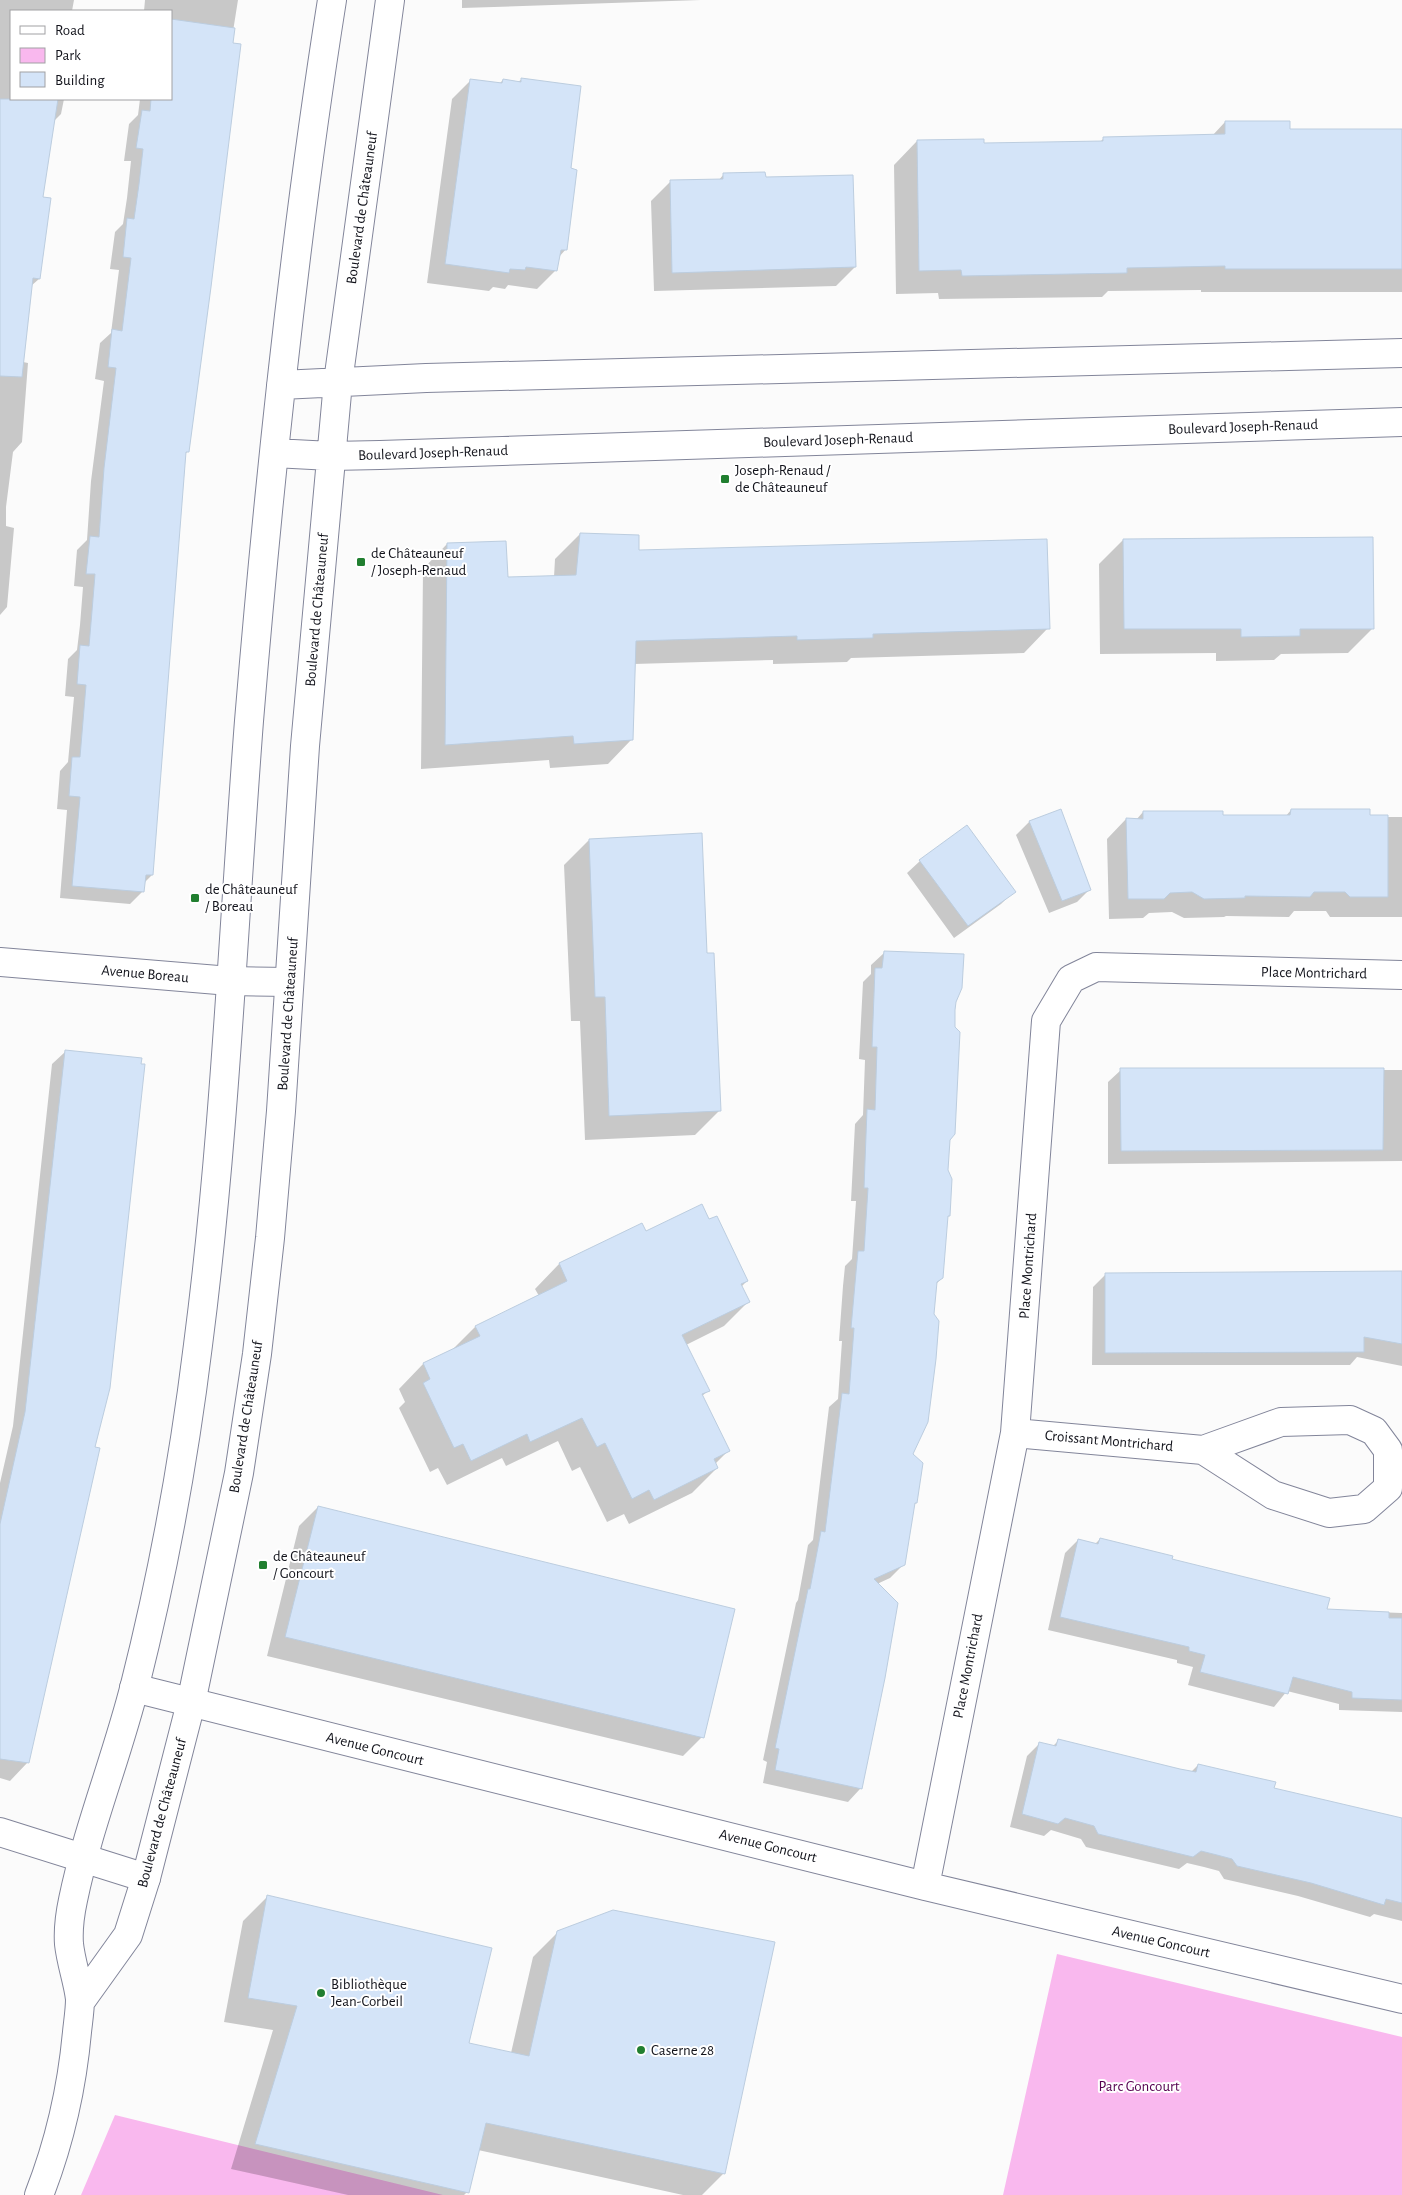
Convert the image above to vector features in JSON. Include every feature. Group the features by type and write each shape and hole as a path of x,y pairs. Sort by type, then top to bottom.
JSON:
{"street":[{"path":"39,2195 46,2176 74,2072 80,2002 69,1942 72,1906 83,1857 134,1688 153,1604 177,1482 198,1347 223,1105 230,981 250,718 274,453 320,77 332,0"},
{"name":"Boulevard de Châteauneuf","path":"80,2002 128,1935 146,1878 191,1703 239,1473 257,1354 281,1112 305,746 338,382 390,0"},
{"path":"281,385 426,378 1402,353"},
{"name":"Boulevard Joseph-Renaud","path":"274,453 331,456 1402,422"},
{"name":"Avenue Boreau","path":"0,962 230,981 289,982"},
{"name":"Place Montrichard","path":"925,1886 1015,1433 1046,1021 1071,979 1096,967 1402,975"},
{"name":"Croissant Montrichard","path":"1015,1433 1203,1450 1281,1422 1350,1420 1374,1430 1388,1450 1388,1488 1364,1509 1329,1513 1273,1495 1203,1450"},
{"name":"Avenue Goncourt","path":"134,1688 925,1886 1402,1999"},
{"path":"0,1832 146,1878"}],"green space":[{"name":"Parc Goncourt","path":"1057,1954 1402,2037 1402,2195 1003,2195"},
{"path":"115,2115 443,2195 81,2195"}],"building":[{"path":"172,19 235,28 233,43 241,44 189,452 186,452 153,875 146,875 144,892 72,886 80,797 69,796 72,757 80,757 86,685 77,684 80,645 89,646 95,574 86,574 90,536 99,537 104,468 116,368 108,367 112,329 122,331 131,258 123,257 127,218 134,219 139,184 143,149 136,148 142,110 150,111 151,100 172,100"},
{"path":"521,78 581,86 571,168 577,170 567,250 561,250 557,271 526,267 525,270 510,269 509,273 445,264 470,79 502,83 503,79 521,82"},
{"path":"0,99 58,100 43,197 51,198 40,279 33,278 22,377 0,376"},
{"path":"1225,121 1290,121 1290,129 1402,129 1402,269 1225,269 1225,266 1127,268 1127,273 962,276 961,270 919,271 917,140 984,139 984,143 1103,141 1103,137 1225,134"},
{"path":"765,172 766,177 853,175 856,267 672,273 670,180 723,179 723,173"},
{"path":"580,533 639,535 639,550 1047,539 1050,629 873,634 873,638 797,640 797,636 636,641 633,740 574,744 573,736 445,745 447,543 506,541 508,577 576,575"},
{"path":"1373,537 1374,629 1300,629 1300,636 1241,637 1241,629 1124,629 1123,539"},
{"path":"1061,809 1091,890 1062,901 1029,821"},
{"path":"1291,809 1370,809 1370,815 1388,815 1388,897 1350,897 1345,892 1314,892 1310,897 1245,896 1245,898 1204,899 1192,892 1170,893 1164,899 1128,899 1126,818 1143,819 1143,811 1223,811 1223,815 1290,815"},
{"path":"967,825 1016,892 968,926 919,860"},
{"path":"702,833 707,953 714,953 721,1111 609,1116 605,997 595,997 589,839"},
{"path":"884,951 964,954 962,988 955,1010 955,1027 960,1032 955,1134 950,1140 948,1170 952,1179 943,1278 937,1282 934,1314 939,1321 936,1359 928,1422 913,1454 923,1463 905,1565 874,1579 898,1603 862,1789 775,1770 779,1749 775,1748 821,1531 825,1532 842,1393 849,1394 854,1328 851,1328 856,1272 858,1251 864,1251 868,1188 864,1188 867,1109 875,1110 877,1047 872,1047 875,968 882,968"},
{"path":"65,1050 142,1058 141,1064 145,1064 110,1388 95,1447 100,1448 29,1763 0,1759 0,1524 25,1412"},
{"path":"1120,1068 1384,1068 1383,1150 1121,1151"},
{"path":"702,1204 709,1219 717,1216 748,1281 741,1284 750,1302 682,1335 710,1391 702,1394 730,1451 714,1459 718,1468 654,1500 649,1490 632,1499 605,1443 597,1447 582,1418 530,1442 527,1434 471,1461 463,1444 454,1448 423,1383 430,1379 423,1363 480,1336 475,1326 567,1281 559,1263 642,1223 646,1231"},
{"path":"1402,1271 1402,1344 1364,1337 1364,1352 1105,1353 1105,1273"},
{"path":"318,1506 735,1609 704,1738 285,1637"},
{"path":"1100,1538 1173,1556 1172,1559 1330,1598 1327,1609 1389,1612 1389,1618 1402,1618 1402,1700 1352,1698 1352,1692 1293,1677 1288,1694 1200,1672 1205,1655 1189,1651 1189,1647 1060,1617 1078,1539 1098,1544"},
{"path":"1058,1739 1196,1772 1198,1764 1276,1782 1274,1788 1402,1818 1402,1903 1386,1899 1384,1905 1311,1883 1237,1866 1232,1859 1217,1855 1201,1851 1193,1857 1098,1834 1094,1826 1065,1818 1058,1824 1022,1814 1039,1742 1056,1746"},
{"name":"Caserne 28","path":"267,1895 492,1948 469,2043 529,2056 557,1931 613,1910 775,1942 725,2174 486,2123 469,2193 255,2144 297,2006 248,1998"}],"place":[{"name":"Joseph-Renaud / de Châteauneuf","path":"725,479"},
{"name":"de Châteauneuf / Joseph-Renaud","path":"361,562"},
{"name":"de Châteauneuf / Boreau","path":"195,898"},
{"name":"de Châteauneuf / Goncourt","path":"263,1565"},
{"name":"Bibliothèque Jean-Corbeil","path":"321,1993"},
{"name":"Caserne 28","path":"641,2050"}]}
